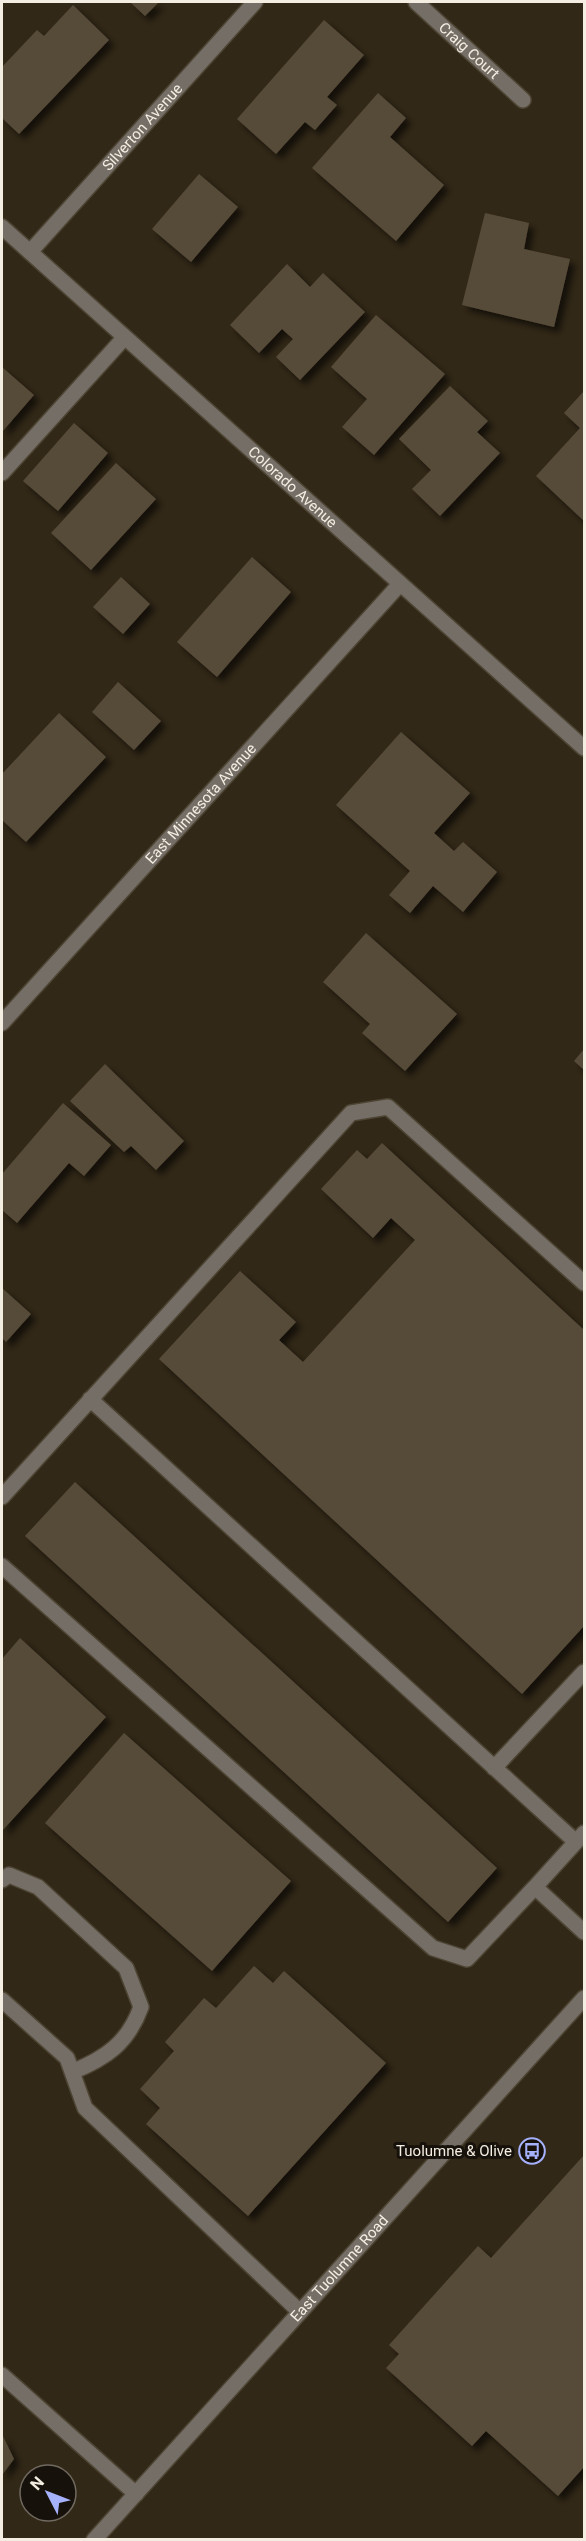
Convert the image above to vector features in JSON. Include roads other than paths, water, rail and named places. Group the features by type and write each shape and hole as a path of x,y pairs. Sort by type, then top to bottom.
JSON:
{"street":[{"name":"Silverton Avenue","path":"30,252 255,2"},
{"name":"Craig Court","path":"416,2 523,100"},
{"name":"Colorado Avenue","path":"2,227 585,748"},
{"path":"2,472 124,338"},
{"name":"East Minnesota Avenue","path":"2,1023 400,584"},
{"path":"2,1497 351,1113 388,1107 585,1283"},
{"path":"2,1566 433,1948 467,1959 580,1838 494,1768 90,1399"},
{"path":"494,1768 585,1672"},
{"path":"2,1880 9,1875 38,1887 46,1894 126,1968 141,2007 133,2030 101,2060 72,2073"},
{"path":"535,1887 585,1932"},
{"name":"East Tuolumne Road","path":"94,2540 585,1998"},
{"path":"2,2000 67,2058 85,2108 300,2312"},
{"path":"2,2375 136,2494"}],"place":[{"name":"Tuolumne & Olive","path":"532,2151"}]}
